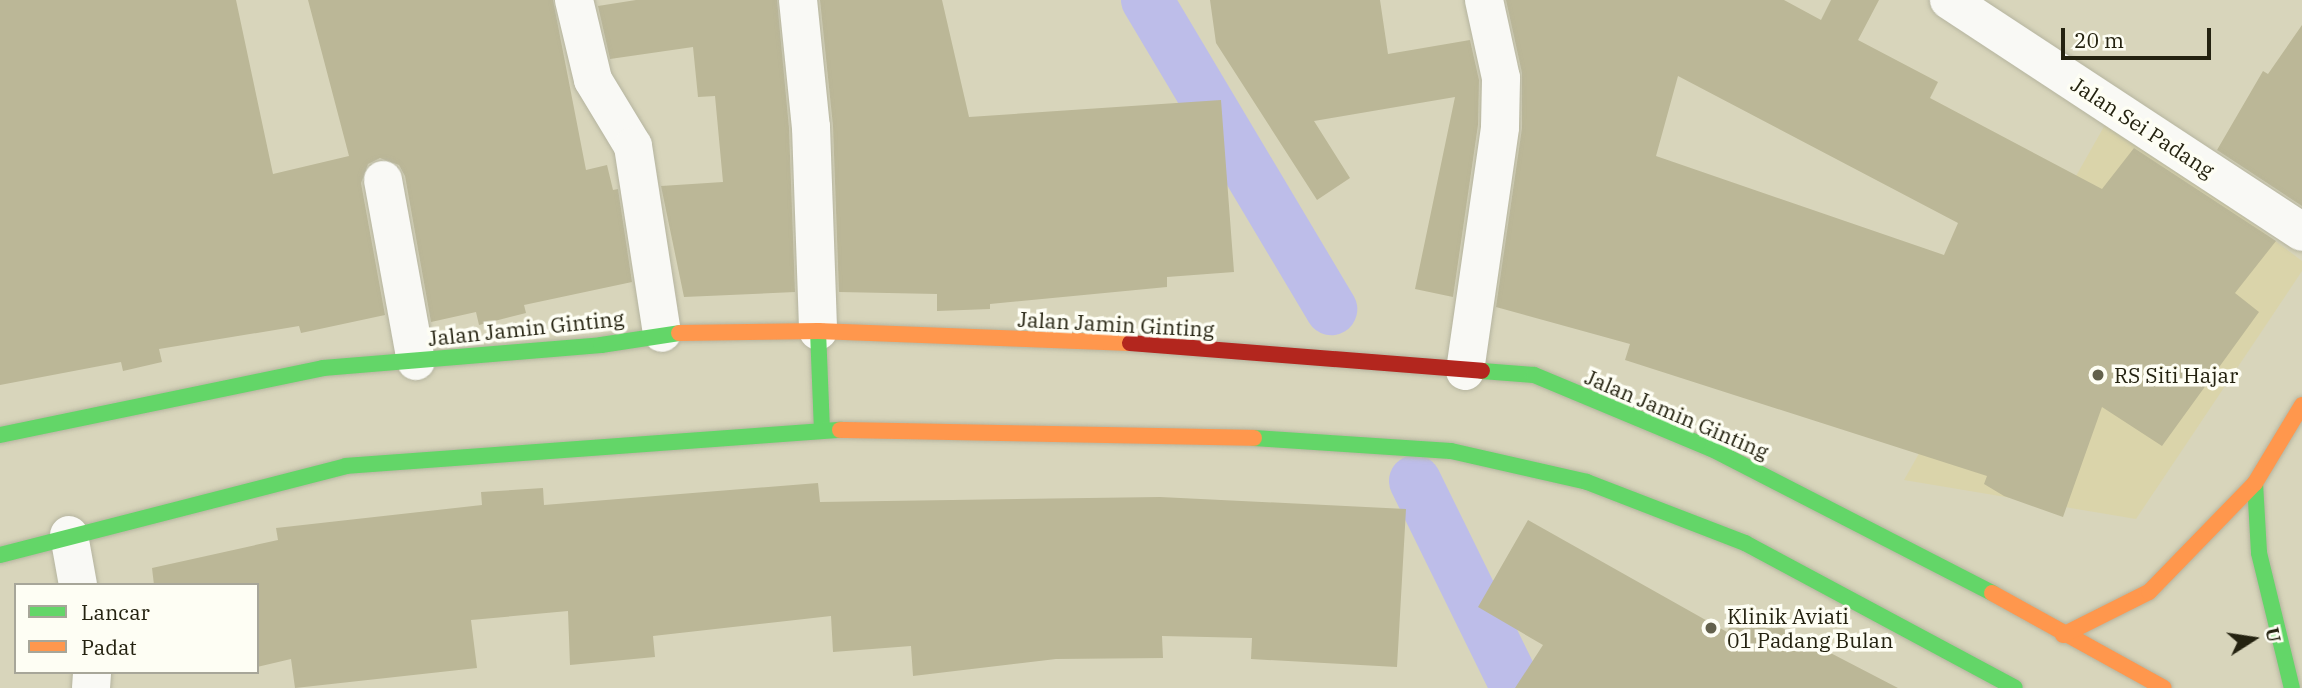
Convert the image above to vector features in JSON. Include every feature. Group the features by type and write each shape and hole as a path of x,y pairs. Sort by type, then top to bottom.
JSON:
{"main road":[{"name":"Jalan Jamin Ginting","path":"0,435 323,368 601,345 662,333 818,331 1149,344 1534,376 1712,449 1869,525 2063,635 2164,688"},
{"path":"818,331 822,430"},
{"path":"2063,635 2149,592 2255,483 2302,405"},
{"path":"0,555 69,535 346,466 822,430 1187,433 1451,451 1587,482 1745,543 2015,688"},
{"path":"2255,483 2271,572 2302,651"},
{"path":"2255,483 2259,553 2292,688"}],"street":[{"path":"574,0 593,80 633,146 662,333"},
{"path":"798,0 811,127 818,331"},
{"path":"1465,372 1500,127 1501,78 1484,0"},
{"name":"Jalan Sei Padang","path":"1949,0 2302,232"},
{"path":"383,180 416,361"},
{"path":"69,535 78,583"}],"shaded area":[{"name":"RS Siti Hajar","path":"2110,116 2302,261 2302,271 2136,519 1904,480"}],"building":[{"path":"0,0 236,0 273,174 349,156 308,0 553,0 586,170 607,165 613,190 618,189 632,282 524,305 526,313 479,325 476,312 431,322 405,176 399,165 380,158 368,164 361,183 385,315 301,333 299,326 159,349 162,362 123,371 121,362 0,385"},
{"path":"636,0 777,0 789,128 795,292 684,297 661,186 723,182 715,96 698,97 693,47 610,59 598,6"},
{"path":"820,0 942,0 969,117 1221,100 1234,272 1167,277 1167,287 990,304 990,309 937,311 937,294 839,292 833,126"},
{"path":"1210,0 1380,0 1388,54 1470,40 1479,80 1478,125 1453,297 1415,289 1455,97 1314,121 1350,178 1317,200 1216,43"},
{"path":"1506,0 1784,0 1821,20 1831,0 1879,0 1858,40 1938,82 1930,98 2102,189 2134,148 2276,241 2235,293 2259,312 2162,446 2102,407 2063,517 2004,496 1984,484 1987,476 1625,360 1630,344 1496,307 1522,128 1522,73","holes":["1678,76 1958,223 1944,255 1656,156"]},
{"path":"2302,25 2302,206 2217,150 2263,71 2268,74"},
{"path":"818,483 820,502 1160,497 1406,509 1397,667 1251,659 1252,638 1162,636 1163,658 1056,659 913,676 911,646 833,652 831,616 653,636 655,657 570,665 568,611 471,620 477,668 295,688 291,659 259,667 259,583 154,583 152,568 278,540 276,528 482,505 481,492 543,488 544,505"},
{"path":"1528,520 1727,632 1740,606 1898,688 1515,688 1543,645 1478,607"}],"waterway":[{"path":"1147,0 1331,309"},
{"path":"1415,481 1517,688"}],"traffic: fast":[{"path":"818,331 822,430"},
{"path":"0,435 323,368 601,345 679,333"},
{"path":"1482,371 1534,375 1712,449 1992,593"},
{"path":"0,555 346,466 840,430"},
{"path":"1254,438 1451,451 1587,482 1745,543 2015,688"},
{"path":"2255,483 2259,553 2292,688"}],"traffic: slow":[{"path":"679,333 818,331 1130,343"},
{"path":"2063,635 2149,592 2255,483 2302,405"},
{"path":"840,430 1254,438"},
{"path":"1992,593 2164,688"}],"traffic: jam":[{"path":"1130,343 1482,371"}],"place":[{"name":"RS Siti Hajar","path":"2098,375"},
{"name":"Klinik Aviati 01 Padang Bulan","path":"1711,628"}]}
